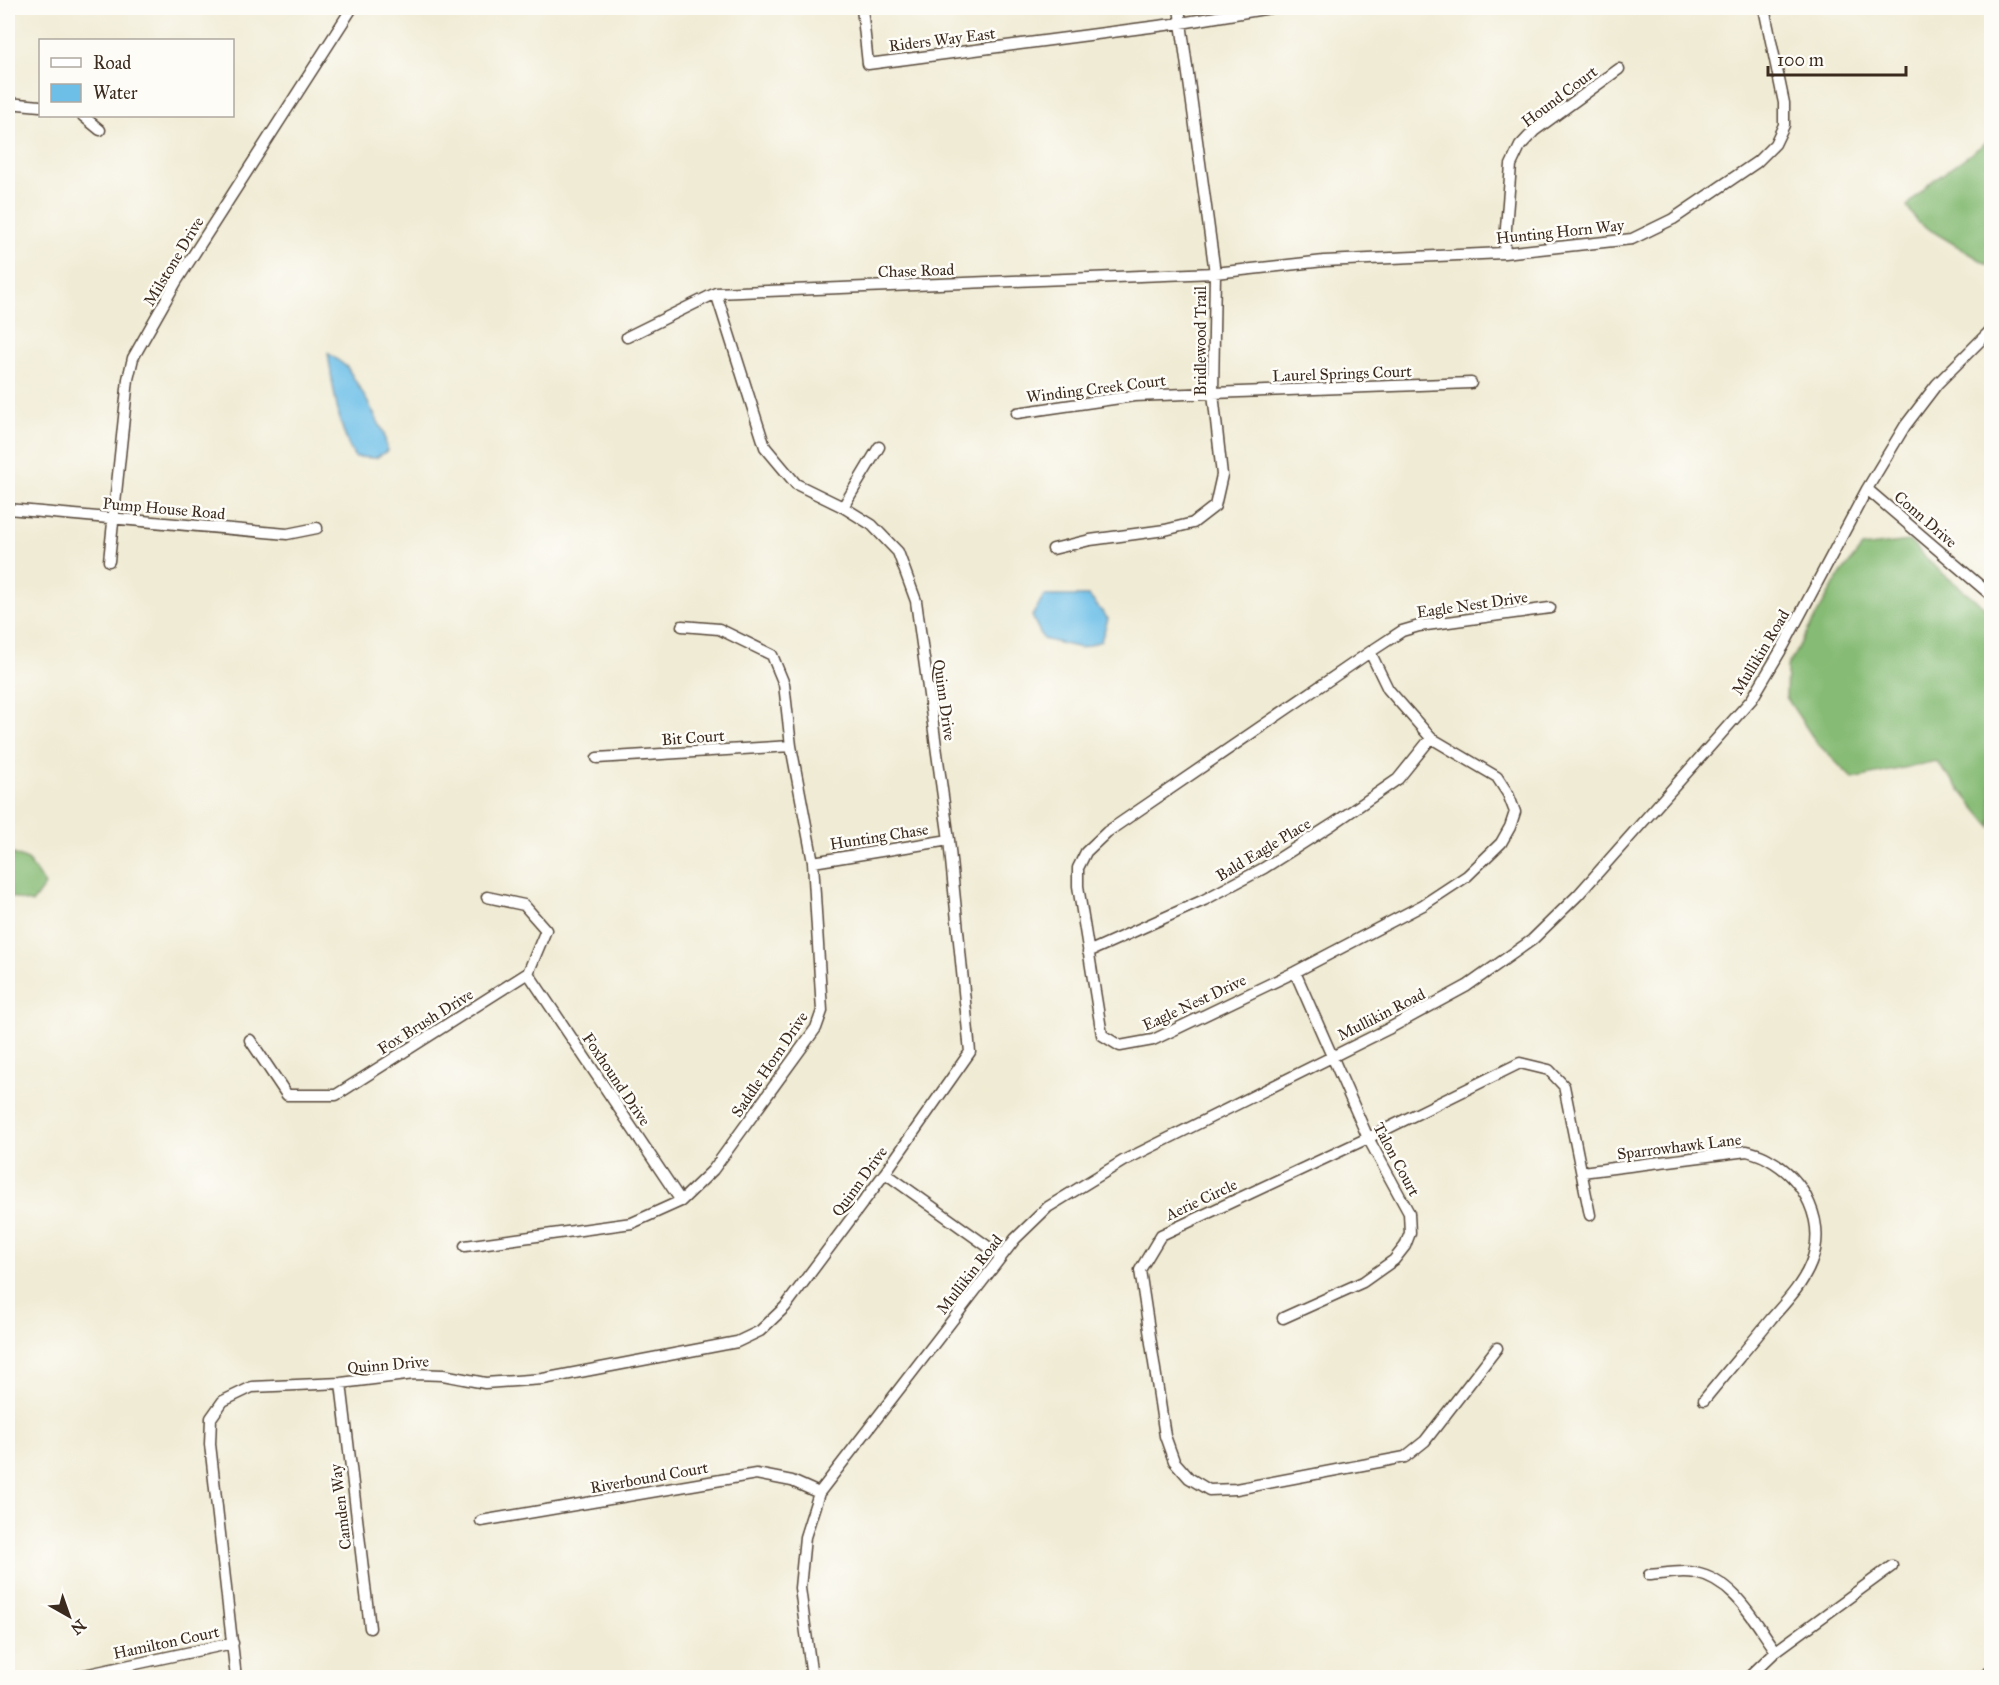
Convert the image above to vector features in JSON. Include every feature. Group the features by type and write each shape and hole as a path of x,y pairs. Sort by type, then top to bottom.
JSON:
{"street":[{"name":"Milstone Drive","path":"110,561 128,379 133,358 176,282 352,8"},
{"name":"Riders Way East","path":"862,8 868,64 1181,23 1270,8"},
{"name":"Bridlewood Trail","path":"1053,549 1090,540 1165,530 1193,523 1215,506 1222,476 1213,393 1215,273 1179,8"},
{"name":"Hunting Horn Way","path":"1215,273 1324,261 1504,253 1632,239 1673,219 1757,162 1775,144 1784,125 1784,103 1764,8"},
{"name":"Hound Court","path":"1504,253 1510,165 1520,146 1534,131 1619,69"},
{"path":"8,103 39,106"},
{"path":"87,117 100,130"},
{"name":"Chase Road","path":"627,338 716,293 1215,273"},
{"name":"Quinn Drive","path":"236,1677 210,1444 211,1418 223,1401 252,1387 340,1383 414,1374 443,1375 485,1383 543,1379 737,1342 760,1331 785,1307 885,1173 970,1052 949,840 916,601 898,552 872,525 843,507 796,484 765,447 716,293"},
{"name":"Mullikin Road","path":"812,1677 800,1588 805,1537 819,1493 1015,1239 1048,1208 1123,1161 1389,1029 1476,980 1532,940 1578,895 1752,699 1784,645 1867,489 1905,426 1937,384 1992,329"},
{"name":"Laurel Springs Court","path":"1213,393 1471,383"},
{"name":"Winding Creek Court","path":"1017,412 1134,396 1213,393"},
{"path":"843,507 879,447"},
{"name":"Conn Drive","path":"1867,489 1992,596"},
{"name":"Pump House Road","path":"8,509 287,534 317,528"},
{"name":"Eagle Nest Drive","path":"1370,652 1388,689 1431,738 1497,777 1508,794 1515,812 1501,843 1467,876 1423,905 1295,972 1153,1040 1120,1046 1102,1035 1078,886 1078,868 1086,852 1107,831 1244,740 1370,652 1402,631 1419,626 1550,608"},
{"name":"Saddle Horn Drive","path":"465,1246 632,1223 681,1201 713,1170 816,1028 822,1011 813,862 791,746 784,684 772,655 719,629 682,626"},
{"name":"Bald Eagle Place","path":"1088,952 1204,900 1264,868 1398,779 1431,738"},
{"name":"Bit Court","path":"597,758 791,746"},
{"name":"Hunting Chase","path":"813,862 949,840"},
{"path":"487,897 524,906 546,930 528,973"},
{"name":"Talon Court","path":"1283,1318 1363,1282 1394,1260 1405,1246 1410,1233 1409,1213 1368,1138 1295,972"},
{"name":"Foxhound Drive","path":"528,973 681,1201"},
{"name":"Fox Brush Drive","path":"250,1040 287,1095 336,1095 528,973"},
{"name":"Aerie Circle","path":"1497,1348 1425,1441 1405,1457 1236,1489 1209,1490 1189,1478 1174,1461 1165,1436 1140,1270 1161,1235 1368,1138 1520,1062 1550,1070 1564,1086 1590,1215"},
{"name":"Sparrowhawk Lane","path":"1582,1172 1747,1151 1767,1158 1783,1169 1800,1185 1812,1206 1817,1233 1812,1263 1799,1286 1704,1400"},
{"path":"885,1173 1001,1256"},
{"name":"Camden Way","path":"340,1383 370,1628"},
{"name":"Riverbound Court","path":"481,1521 756,1474 792,1480 819,1493"},
{"path":"1748,1677 1776,1651 1892,1566"},
{"path":"1649,1575 1694,1572 1716,1580 1732,1590 1776,1651"},
{"name":"Hamilton Court","path":"70,1677 233,1643"},
{"path":"1981,1677 1992,1670"}],"green space":[{"path":"1991,139 1991,264 1987,264 1917,222 1907,206 1929,184"},
{"path":"1909,541 1941,572 1991,612 1991,827 1936,761 1853,779 1816,742 1786,697 1787,667 1838,578 1862,547"},
{"path":"8,852 28,860 45,885 32,903 8,896"}],"water":[{"path":"328,353 347,367 384,433 387,451 376,458 355,457 349,447 337,407"},
{"path":"1044,596 1089,596 1108,619 1101,641 1081,648 1043,639 1032,616"}]}
